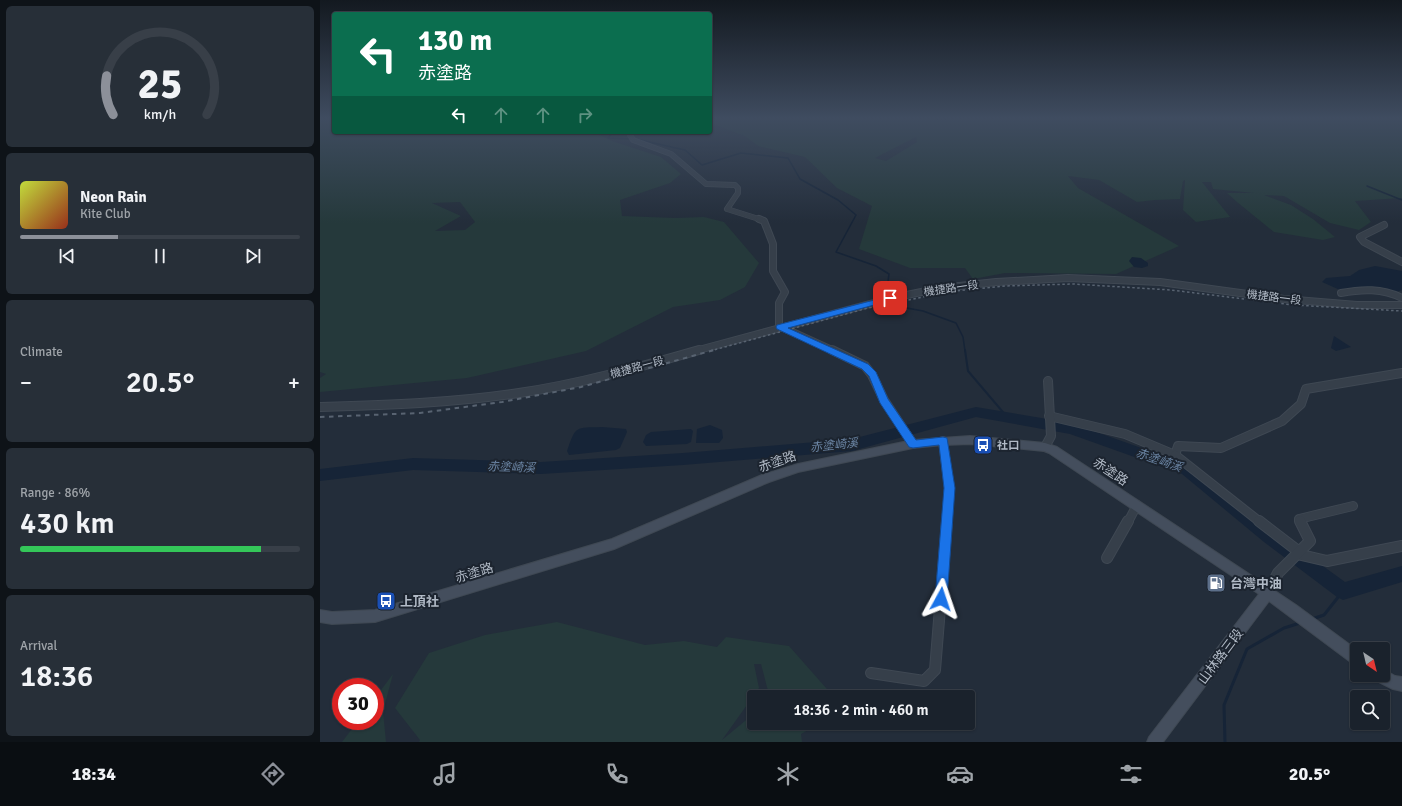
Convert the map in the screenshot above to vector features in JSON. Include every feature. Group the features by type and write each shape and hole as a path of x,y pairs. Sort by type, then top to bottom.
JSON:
{"street":[{"path":"670,154 706,184 735,185 738,188 738,193 727,209 764,221 775,249 772,267 777,280 783,286 785,292 780,303 778,317 779,326 865,366 872,375 884,400 910,441"},
{"path":"1384,225 1360,237 1364,242 1402,262"},
{"name":"機捷路一段","path":"320,407 428,404 519,393 581,381 631,369 890,298 941,288 996,282 1068,278 1160,282 1284,299 1357,305 1402,305"},
{"path":"1341,293 1358,289 1378,290 1401,296"},
{"path":"1175,455 1178,446 1221,448 1282,421 1301,404 1306,389 1402,373"},
{"path":"1045,447 1051,436 1048,381"},
{"path":"1050,418 1125,434 1175,455 1298,552 1309,558 1327,561 1402,546"},
{"name":"赤塗路","path":"320,616 332,618 375,616 416,605 614,544 766,478 798,468 910,441 970,440 1045,447 1053,450 1268,593"},
{"path":"871,673 924,681 935,670 949,500 949,488 943,441"},
{"path":"1107,558 1137,505"},
{"path":"1350,653 1292,609 1268,593 1278,574 1310,541 1299,519 1353,506"},
{"name":"山林路三段","path":"1154,742 1268,593"},
{"path":"1390,680 1402,684"}],"green space":[{"path":"320,154 651,154 661,157 681,174 670,183 620,200 622,216 675,218 704,217 724,222 759,263 745,287 720,300 673,307 586,351 467,378 320,392 320,378 326,374 320,372","holes":["460,202 475,222 465,230 435,231 461,216 432,203"]},
{"path":"791,154 884,154 875,158 886,161 898,154 1402,154 1402,198 1355,201 1371,222 1359,230 1330,223 1284,196 1264,195 1291,205 1313,219 1335,237 1323,240 1274,232 1227,193 1254,193 1213,189 1211,182 1202,182 1230,217 1196,222 1183,210 1185,180 1183,181 1180,199 1137,202 1099,180 1068,176 1078,188 1179,246 1116,274 1005,273 973,279 965,268 910,268 859,249 872,206 837,188 805,157"},
{"path":"557,622 645,645 684,641 717,647 726,637 789,646 828,690 768,690 761,664 754,664 759,688 758,690 747,690 747,705 722,740 747,719 747,730 808,730 801,734 802,742 419,742 420,740 395,708 429,653 485,635"},
{"path":"393,674 384,707 384,686"},
{"path":"384,721 386,742 342,742 351,730 384,730"}],"water":[{"path":"1132,257 1141,258 1148,263 1148,266 1142,268 1134,267 1129,261"},
{"path":"1375,266 1402,271 1402,290 1396,292 1357,287 1340,290 1322,282 1326,278 1350,276 1359,270"},
{"path":"1334,336 1351,347 1336,351 1331,348"},
{"path":"710,425 722,430 723,438 719,443 696,443 697,429"},
{"path":"602,427 626,429 627,432 620,448 616,450 569,455 567,451 572,436 575,432 581,428"},
{"path":"691,429 693,431 691,442 687,444 646,446 643,442 646,435 651,432"}],"waterway":[{"path":"689,154 702,165 739,154"},
{"path":"747,154 788,158 800,179 838,200 856,215 836,252 876,266 889,274 885,304 923,311 956,323 963,337 965,351"},
{"path":"1367,186 1402,200"},
{"path":"965,350 968,371 1008,418"},
{"name":"赤塗崎溪","path":"320,475 413,464 541,468 683,459 852,445 976,412 1071,429 1187,470 1270,537 1343,591 1402,574"},
{"path":"1312,619 1324,615 1343,591"},
{"path":"1225,742 1224,705 1247,649 1284,628 1300,623"}],"railway":[{"path":"710,351 868,308 954,291 1005,286 1073,284 1171,290 1293,305 1402,311"},
{"path":"320,417 420,413 502,402 581,387 714,350"}],"place":[{"name":"社口","path":"983,445"},
{"name":"台灣中油","path":"1216,583"},
{"name":"上頂社","path":"386,601"}],"route":[{"path":"890,298 780,327 865,366 872,375 884,400 913,444 943,441 949,488 941,599"}]}
